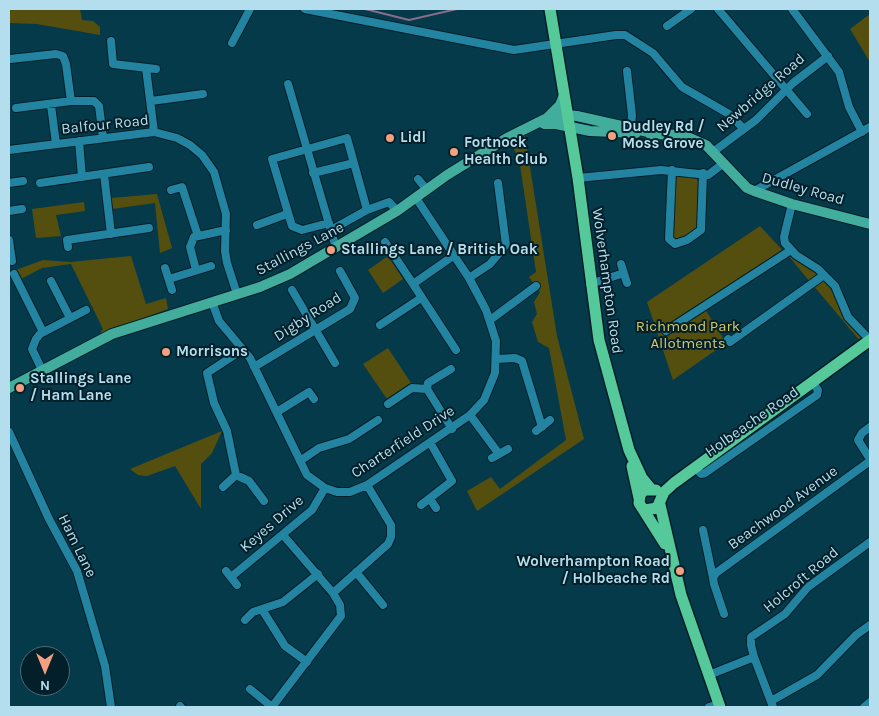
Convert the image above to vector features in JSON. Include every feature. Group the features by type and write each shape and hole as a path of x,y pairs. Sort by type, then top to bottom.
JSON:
{"highway":[{"name":"Wolverhampton Road","path":"550,9 578,178 590,284 605,369 629,450 639,498"},
{"name":"Holbeache Road","path":"660,502 667,489 693,468 814,383 870,340"},
{"name":"Wolverhampton Road","path":"629,450 642,478 651,489"},
{"name":"Holbeache Road","path":"651,489 693,468"},
{"path":"671,554 645,510 641,507 639,498 644,490 651,489 659,493 680,595 709,675 716,706"},
{"path":"645,510 653,510 660,502"}],"main road":[{"path":"545,119 557,108 564,95"},
{"name":"Stallings Lane","path":"9,388 112,334 237,294 290,274 397,211 485,151 533,124 545,119 568,120"},
{"path":"533,124 568,120"},
{"name":"Dudley Road","path":"568,120 631,127 657,134"},
{"name":"Dudley Road","path":"568,120 590,131 683,136 706,145 747,188 754,192 870,224"},
{"path":"573,148 579,137 590,131"}],"street":[{"path":"232,43 250,9"},
{"path":"305,9 518,50 625,35 653,53 682,87 729,114 743,128"},
{"path":"667,26 691,9"},
{"path":"718,9 807,115"},
{"path":"792,9 828,56 843,82 849,107 862,132"},
{"path":"111,41 113,64 156,69"},
{"path":"10,59 56,54 63,56 66,64 71,101"},
{"name":"Newbridge Road","path":"713,152 770,107 786,89 828,56"},
{"path":"146,68 154,132"},
{"path":"631,127 632,115 627,75 636,77"},
{"path":"288,84 336,248"},
{"path":"151,101 203,94"},
{"path":"16,108 92,100 97,104 103,138"},
{"path":"51,104 56,144"},
{"path":"754,192 870,127"},
{"name":"Balfour Road","path":"9,150 154,132 177,138 190,145 208,162 214,172 226,214 227,264 237,294"},
{"path":"367,210 348,138 272,159 287,214 292,226 298,230 330,226 390,202 397,211"},
{"path":"79,141 82,177"},
{"path":"313,173 354,163"},
{"path":"578,178 672,170 703,173 714,172 724,163"},
{"path":"40,182 149,168"},
{"path":"672,170 669,239 675,244 687,240 701,230 703,173"},
{"path":"104,174 111,234"},
{"path":"418,179 427,190"},
{"path":"9,183 23,181"},
{"path":"469,278 490,264 506,245 498,183"},
{"path":"171,190 182,187 198,236"},
{"name":"Charterfield Drive","path":"325,488 343,492 367,485 431,444 470,415 484,400 490,388 496,359 496,341 490,320 469,278 416,198"},
{"path":"792,204 784,237 791,250 824,275 837,290 848,317 870,340"},
{"path":"9,211 22,209"},
{"path":"257,225 287,214"},
{"path":"68,247 67,240 149,228"},
{"path":"196,270 190,247 192,240 198,236 226,230"},
{"path":"9,240 12,261"},
{"path":"385,242 421,298 455,339 456,350"},
{"path":"666,331 791,250"},
{"path":"383,256 391,252"},
{"path":"413,284 453,256"},
{"path":"621,264 628,283"},
{"path":"168,279 211,266"},
{"path":"165,268 172,290"},
{"name":"Digby Road","path":"254,367 352,306 355,298 354,292 340,271"},
{"path":"590,284 624,273"},
{"path":"14,274 43,332"},
{"path":"730,342 824,275"},
{"name":"Digby Road","path":"337,285 345,280"},
{"path":"51,281 70,318"},
{"path":"490,320 536,286"},
{"path":"292,290 335,363"},
{"path":"383,320 421,298"},
{"path":"212,302 219,321 254,367 308,475 325,488"},
{"path":"42,370 32,349 33,342 43,332 86,310"},
{"path":"236,475 226,431 214,403 207,373 242,350"},
{"path":"496,359 515,358 522,361 539,429 550,420"},
{"path":"451,369 428,384 427,389 452,429"},
{"path":"388,404 412,388 427,389"},
{"path":"277,412 309,392 314,399"},
{"path":"470,415 499,454"},
{"path":"300,460 319,448 349,439 378,420"},
{"path":"870,427 862,433 858,440 870,460"},
{"name":"Ham Lane","path":"9,432 49,519 77,571 105,666 110,707"},
{"path":"431,444 452,481"},
{"path":"492,458 508,449"},
{"name":"Beachwood Avenue","path":"713,578 724,567 870,460"},
{"path":"223,487 236,475"},
{"path":"236,475 249,481 264,501"},
{"path":"421,505 452,481 461,481"},
{"path":"333,593 388,544 392,532 391,525 367,485"},
{"name":"Keyes Drive","path":"237,585 229,574 283,535 312,510 325,488"},
{"path":"430,499 436,508"},
{"name":"Beachwood Avenue","path":"703,530 713,578 724,614"},
{"path":"250,689 272,707 339,620 340,605 333,593 283,535"},
{"name":"Holcroft Road","path":"754,657 751,640 756,632 785,614 808,587 870,542"},
{"path":"356,572 383,599"},
{"path":"245,620 253,612 263,611 283,602 318,574"},
{"path":"246,606 253,612"},
{"path":"263,611 285,646 307,662"},
{"path":"709,675 754,657 772,704 817,675 856,636 870,626"},
{"path":"864,707 870,702"}],"green space":[{"path":"9,9 80,9 82,20 93,21 100,27 100,35 37,24 9,23"},
{"path":"870,14 870,62 850,29"},
{"path":"525,136 557,336 584,439 477,511 467,491 491,477 500,489 566,440 549,348 538,342 532,322 537,314 534,302 540,292 529,277 536,272 519,158 512,146"},
{"path":"679,174 694,175 700,184 699,228 683,240 672,241 673,179"},
{"path":"157,194 172,248 160,253 155,203 112,209 111,198"},
{"path":"84,202 85,211 56,215 61,236 36,238 32,209"},
{"name":"Richmond Park Allotments","path":"760,226 784,252 705,309 726,343 673,380 647,302"},
{"path":"789,252 796,259 815,269 817,276 810,282 787,254"},
{"path":"131,256 146,304 166,298 168,309 99,335 103,329 71,264 42,268 19,280 13,271 43,260 70,262"},
{"path":"388,256 403,279 383,293 368,270"},
{"path":"823,280 829,283 862,335 863,339 860,341 813,285"},
{"path":"388,348 411,383 387,399 363,364"},
{"path":"222,431 212,453 201,464 201,509 175,466 147,476 138,475 130,469"}],"waterway":[{"path":"365,9 409,20 457,9"},
{"path":"491,9 512,9"}],"place":[{"name":"Dudley Rd / Moss Grove","path":"612,136"},
{"name":"Lidl","path":"390,138"},
{"name":"Fortnock Health Club","path":"454,152"},
{"name":"Stallings Lane / British Oak","path":"331,250"},
{"name":"Morrisons","path":"166,352"},
{"name":"Stallings Lane / Ham Lane","path":"20,388"},
{"name":"Wolverhampton Road / Holbeache Rd","path":"680,571"}]}
